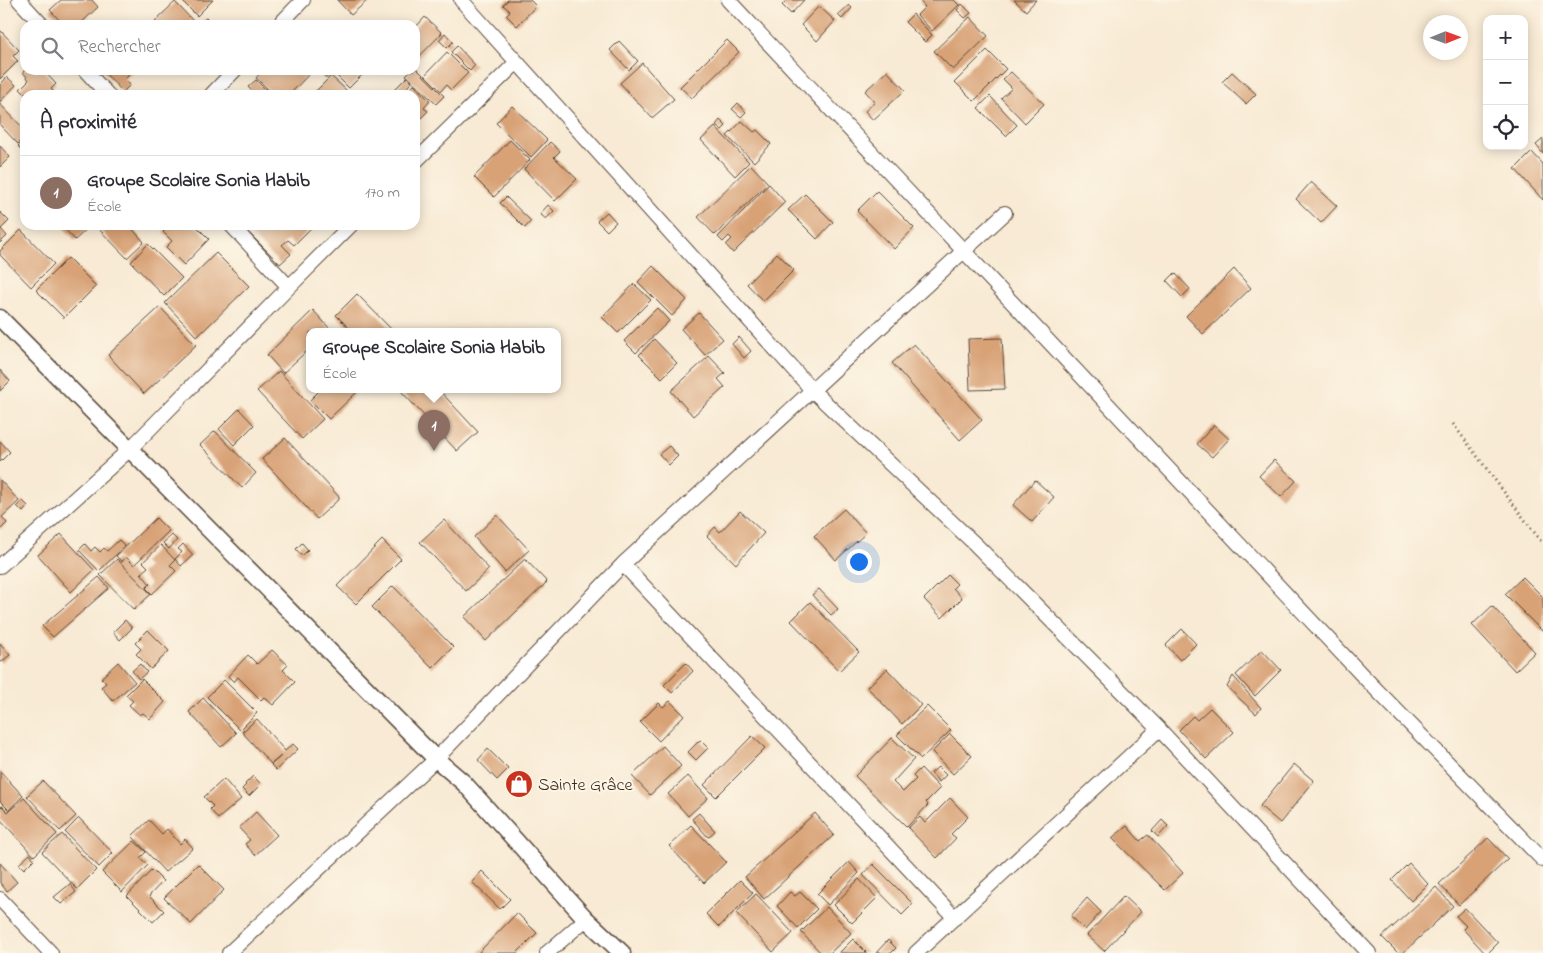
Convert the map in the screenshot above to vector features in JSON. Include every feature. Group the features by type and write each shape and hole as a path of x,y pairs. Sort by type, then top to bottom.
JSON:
{"street":[{"path":"284,20 303,0"},
{"path":"462,0 516,63 813,391 976,544 1159,729 1369,953"},
{"path":"728,0 1362,675 1543,860"},
{"path":"23,1 38,20"},
{"path":"420,157 516,63"},
{"path":"90,75 103,90"},
{"path":"216,90 230,75"},
{"path":"229,953 436,759 622,564 813,391 1005,212"},
{"path":"236,230 289,286"},
{"path":"0,566 130,449 289,286 347,230"},
{"path":"0,318 436,759 464,783 586,919 622,953"},
{"path":"622,564 955,918"},
{"path":"916,953 1159,729"},
{"path":"0,900 51,953"},
{"path":"547,953 586,919"}],"path":[{"path":"1452,424 1543,544"}],"building":[{"path":"61,0 92,0 98,7 84,20 59,20 50,10"},
{"path":"181,0 213,0 197,16"},
{"path":"337,0 368,0 351,15"},
{"path":"508,0 530,0 536,6 517,26 506,15 510,11 503,5"},
{"path":"787,0 804,0 791,14 782,5"},
{"path":"919,0 954,0 959,5 932,31 917,15 925,7"},
{"path":"1014,0 1036,0 1026,11"},
{"path":"175,2 192,20 156,20"},
{"path":"962,4 971,13 965,18 957,10"},
{"path":"849,5 852,8 842,19 838,15"},
{"path":"819,6 835,21 817,41 801,25"},
{"path":"913,14 932,35 925,42 905,22"},
{"path":"425,17 442,33 420,56 420,22"},
{"path":"970,17 988,36 953,70 934,51"},
{"path":"0,30 19,50 13,56 18,61 0,79"},
{"path":"445,33 453,42 447,48 439,40"},
{"path":"727,40 739,52 692,98 680,87"},
{"path":"619,41 638,61 629,70 610,50"},
{"path":"457,46 475,65 470,71 451,52"},
{"path":"987,50 1006,69 974,101 955,82"},
{"path":"447,52 468,73 451,90 446,85 441,91 425,75"},
{"path":"642,63 674,99 652,118 620,83"},
{"path":"887,71 905,90 873,120 865,111 875,102 865,91"},
{"path":"420,72 444,96 436,104 406,75 420,75"},
{"path":"1011,72 1044,104 1025,123 1001,98 1012,88 1003,79"},
{"path":"1232,72 1256,94 1246,104 1222,82"},
{"path":"25,75 48,75 56,84 52,90 21,90 29,80"},
{"path":"107,75 129,75 125,79 130,85 125,90 121,90"},
{"path":"259,75 308,75 294,90 269,90 256,78"},
{"path":"336,75 362,75 349,88"},
{"path":"331,76 346,90 317,90"},
{"path":"7,77 16,85 0,102 0,85"},
{"path":"407,77 412,82 404,90 394,90"},
{"path":"256,80 266,90 251,90 248,87"},
{"path":"414,85 419,90 409,90"},
{"path":"420,91 430,101 424,108 428,111 420,119"},
{"path":"990,96 1017,125 1006,136 978,108"},
{"path":"738,103 746,112 741,117 732,109"},
{"path":"0,104 20,125 20,142 18,144 0,125"},
{"path":"512,106 547,140 531,157 496,123"},
{"path":"720,120 726,126 722,130 716,125"},
{"path":"742,121 754,132 757,130 771,144 754,162 727,136"},
{"path":"715,127 749,162 735,176 701,140"},
{"path":"1543,139 1543,154 1536,145"},
{"path":"510,140 530,160 494,197 474,177"},
{"path":"550,142 560,151 554,157 577,179 555,201 524,169"},
{"path":"0,146 10,157 0,167"},
{"path":"1532,152 1543,164 1543,200 1515,169"},
{"path":"751,165 768,183 715,235 698,217"},
{"path":"1311,182 1337,206 1321,223 1296,199"},
{"path":"769,184 785,202 733,253 726,245 732,239 729,236 723,242 718,237"},
{"path":"877,191 914,228 894,249 857,211"},
{"path":"805,194 833,222 817,239 788,210"},
{"path":"506,197 531,221 525,228 500,203"},
{"path":"548,205 554,211 546,219 540,214"},
{"path":"0,212 9,221 1,229 7,236 0,243"},
{"path":"607,212 616,222 607,231 597,221"},
{"path":"21,230 54,264 31,287 0,255 0,251"},
{"path":"66,230 86,230 75,240"},
{"path":"100,230 133,230 144,242 127,258"},
{"path":"165,230 200,230 209,239 184,265 166,247 172,241 163,232"},
{"path":"246,230 309,230 294,245 288,240 282,245 291,254 280,264"},
{"path":"148,244 182,278 164,296 131,262"},
{"path":"216,253 249,286 197,337 165,303"},
{"path":"777,253 794,270 763,301 747,284"},
{"path":"68,258 96,286 64,318 36,290"},
{"path":"653,266 687,300 672,316 638,282"},
{"path":"1234,269 1251,288 1203,334 1186,316"},
{"path":"1175,273 1190,289 1182,297 1167,281"},
{"path":"634,284 651,300 618,333 602,317"},
{"path":"357,294 390,328 349,328 336,315"},
{"path":"160,307 196,345 144,394 108,355"},
{"path":"657,308 669,321 636,353 624,341"},
{"path":"313,310 329,328 306,328 306,352 283,373 267,355"},
{"path":"699,313 723,339 705,355 681,329"},
{"path":"739,337 751,351 744,358 732,344"},
{"path":"1002,338 1005,389 970,390 968,339"},
{"path":"654,339 677,363 662,378 639,355"},
{"path":"914,344 982,420 960,440 892,363"},
{"path":"709,356 725,373 718,379 725,387 693,416 671,391"},
{"path":"0,370 10,381 0,391"},
{"path":"279,371 323,419 302,439 257,391"},
{"path":"317,393 356,393 329,419 310,400"},
{"path":"403,393 442,393 478,432 457,451"},
{"path":"239,409 254,425 234,445 219,429"},
{"path":"1214,425 1229,439 1212,457 1197,444"},
{"path":"215,431 256,473 242,488 200,445"},
{"path":"285,438 340,498 317,519 262,459"},
{"path":"0,441 10,452 0,462"},
{"path":"669,446 678,456 669,465 659,454"},
{"path":"1274,460 1296,481 1281,497 1259,476"},
{"path":"0,480 19,501 2,517 7,523 0,530"},
{"path":"1035,480 1054,497 1032,522 1013,505"},
{"path":"23,501 28,506 23,512 17,506"},
{"path":"844,509 866,533 836,560 814,536"},
{"path":"740,511 764,533 736,564 707,536 715,527 720,532"},
{"path":"497,515 529,550 505,572 474,537"},
{"path":"156,518 169,531 134,565 126,557 122,562 116,556"},
{"path":"444,520 489,569 466,591 420,542"},
{"path":"61,534 94,570 71,592 38,555"},
{"path":"172,535 177,540 169,549 163,543"},
{"path":"119,540 125,546 99,571 79,550 85,544 91,551 95,547 100,552 104,548 107,551"},
{"path":"382,540 401,559 356,604 337,586"},
{"path":"302,543 308,550 302,556 296,549"},
{"path":"183,544 193,555 181,566 175,559 182,552 178,549"},
{"path":"161,545 175,560 170,565 176,571 152,594 146,588 150,584 141,573 148,567 143,562"},
{"path":"117,559 151,594 134,610 100,575"},
{"path":"525,559 547,582 486,641 464,617"},
{"path":"948,575 957,584 953,588 962,598 942,618 924,599"},
{"path":"99,577 109,588 53,637 42,626"},
{"path":"1523,577 1543,597 1543,632 1505,594"},
{"path":"393,586 453,647 432,668 372,607"},
{"path":"819,589 838,609 831,615 812,595"},
{"path":"810,602 859,652 839,671 791,621"},
{"path":"1492,606 1535,652 1515,671 1472,625"},
{"path":"125,620 132,628 120,640 113,632"},
{"path":"1182,629 1196,644 1180,660 1166,645"},
{"path":"148,630 169,651 151,669 136,654 141,649 135,643"},
{"path":"0,643 10,655 0,663"},
{"path":"272,650 288,665 283,670 295,682 273,705 264,697 261,700 238,677 234,682 228,676 248,655 257,664"},
{"path":"1262,650 1281,670 1255,696 1236,675"},
{"path":"118,662 135,682 113,701 101,687 106,683 101,678"},
{"path":"686,663 693,671 672,693 664,685"},
{"path":"140,664 147,672 139,679 132,671"},
{"path":"887,669 921,705 902,724 867,687"},
{"path":"1233,676 1261,708 1256,714 1227,687"},
{"path":"142,679 165,702 150,719 143,713 140,715 129,705 133,701 126,695"},
{"path":"224,680 257,713 240,730 207,697"},
{"path":"203,698 236,733 221,747 189,712"},
{"path":"670,701 684,715 659,741 640,722 659,703 663,707"},
{"path":"927,706 951,730 921,759 897,735"},
{"path":"1210,708 1234,732 1206,759 1179,730 1193,716 1197,720"},
{"path":"257,719 285,751 293,744 298,749 276,770 271,765 281,756 271,764 242,732"},
{"path":"950,734 972,756 953,774 932,752"},
{"path":"752,736 765,748 716,797 704,785"},
{"path":"892,738 914,759 893,782 903,792 916,779 913,776 921,768 940,788 926,802 928,805 907,827 855,776"},
{"path":"700,740 708,748 696,760 688,752"},
{"path":"663,746 681,766 650,795 632,776"},
{"path":"488,749 508,769 497,780 478,760"},
{"path":"1294,764 1314,781 1280,823 1260,806"},
{"path":"938,767 946,775 939,782 931,773"},
{"path":"0,771 23,796 9,810 0,801"},
{"path":"253,776 261,784 249,796 242,789"},
{"path":"688,776 708,798 688,816 668,794"},
{"path":"224,779 241,799 218,819 210,809 213,806 204,797"},
{"path":"43,781 76,816 60,831 27,796"},
{"path":"24,798 57,834 34,856 0,819 0,808 2,806 8,812"},
{"path":"950,798 968,817 951,834 956,838 937,858 908,828 920,817 925,823"},
{"path":"256,812 277,835 255,855 245,844 250,840 239,828"},
{"path":"699,813 715,831 708,837 692,819"},
{"path":"815,813 834,835 764,899 745,877"},
{"path":"79,818 113,853 99,867 65,832"},
{"path":"149,820 162,834 167,829 180,844 185,839 193,848 165,872 132,836"},
{"path":"1162,820 1168,826 1158,837 1152,831"},
{"path":"691,825 726,862 704,883 669,846"},
{"path":"1127,826 1140,841 1148,835 1183,873 1165,890 1112,838"},
{"path":"62,834 96,870 77,889 42,852"},
{"path":"1488,838 1508,859 1459,905 1439,884"},
{"path":"134,841 146,852 140,858 148,865 122,892 102,872"},
{"path":"30,854 34,859 24,869 19,864"},
{"path":"849,862 859,873 828,905 817,894"},
{"path":"0,863 17,882 7,891 0,883"},
{"path":"1409,863 1428,884 1411,901 1392,880"},
{"path":"198,864 224,890 191,924 164,898"},
{"path":"873,864 913,904 902,915 863,875"},
{"path":"152,870 163,881 149,896 164,911 153,922 127,896"},
{"path":"482,871 510,899 500,909 472,882"},
{"path":"859,879 877,898 852,923 834,905"},
{"path":"740,880 753,893 719,927 706,914"},
{"path":"70,884 76,892 61,904 54,897"},
{"path":"1436,887 1453,906 1403,953 1398,953 1382,937"},
{"path":"790,892 795,896 800,892 817,909 798,928 777,906"},
{"path":"756,894 793,933 773,952 736,913"},
{"path":"1124,896 1141,912 1104,951 1087,935"},
{"path":"1087,898 1101,912 1085,930 1071,916"},
{"path":"827,907 851,933 830,953 821,953 801,932"},
{"path":"1465,908 1498,943 1488,953 1485,953 1463,929 1466,926 1456,916"},
{"path":"517,913 537,933 517,953 478,953"},
{"path":"853,939 867,953 839,953"},
{"path":"888,940 896,948 891,953 876,953"}],"place":[{"name":"Groupe Scolaire Sonia Habib","path":"434,451"},
{"name":"Sainte Grâce","path":"519,784"}]}
